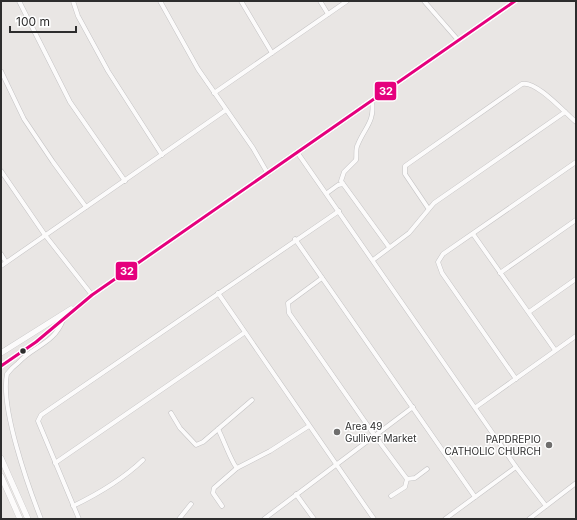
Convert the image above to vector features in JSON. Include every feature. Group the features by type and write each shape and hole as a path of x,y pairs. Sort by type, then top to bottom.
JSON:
{"main road":[{"path":"1,366 36,342 77,306 92,295 515,1"},
{"path":"1,354 62,314 77,306"},
{"path":"1,458 28,519"},
{"path":"1,476 20,519"}],"street":[{"path":"19,1 70,102 125,181"},
{"path":"73,1 78,16 108,71 162,155"},
{"path":"160,1 184,46 268,174"},
{"path":"240,1 272,53"},
{"path":"320,1 328,14"},
{"path":"214,93 347,1"},
{"path":"424,1 458,40"},
{"path":"1,71 24,119 86,207"},
{"path":"428,208 405,174 404,170 408,163 525,83 539,89 576,122"},
{"path":"372,100 372,116 367,130 358,144 356,160 342,176 341,181 390,247"},
{"path":"1,266 226,110"},
{"path":"373,260 409,233 428,208 565,112"},
{"path":"297,152 476,407 516,467 546,506"},
{"path":"516,379 439,267 439,258 576,162"},
{"path":"1,170 45,235 92,295"},
{"path":"327,193 338,185 343,184"},
{"path":"79,519 38,421 43,413 295,239 339,211"},
{"path":"500,273 576,220"},
{"path":"473,234 555,350"},
{"path":"295,239 475,497"},
{"path":"1,254 6,262"},
{"path":"322,278 288,303 289,313 407,479"},
{"path":"529,312 576,279"},
{"path":"218,293 374,519"},
{"path":"7,430 2,401 3,385 7,374 21,359 53,337 63,319"},
{"path":"55,463 244,332"},
{"path":"476,407 576,336"},
{"path":"171,413 180,428 196,445 200,445 252,400"},
{"path":"264,519 413,407"},
{"path":"222,506 213,493 214,488 238,468 277,447 309,426"},
{"path":"218,429 225,441 233,464 238,468"},
{"path":"8,437 41,519"},
{"path":"73,506 92,497 133,469 143,460"},
{"path":"445,519 516,467"},
{"path":"407,479 415,478 427,470"},
{"path":"391,496 405,486 407,479"},
{"path":"529,519 576,483"},
{"path":"296,494 314,519"},
{"path":"179,519 191,504"}],"transit line":[{"name":"32","path":"1,366 36,342 92,295 515,1"}],"place":[{"name":"Area 49 Gulliver Market","path":"337,432"},
{"name":"PAPDREPIO CATHOLIC CHURCH","path":"549,445"}]}
